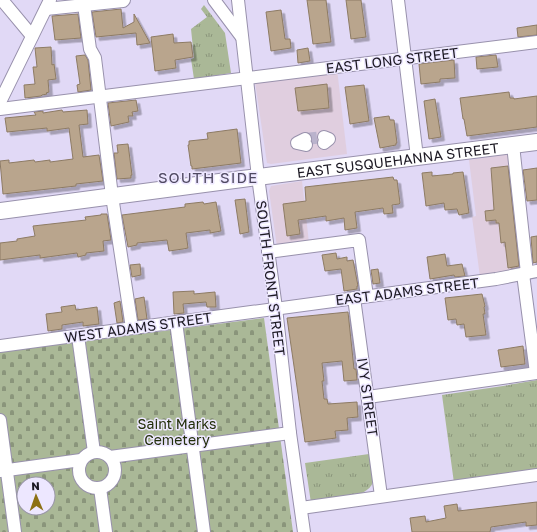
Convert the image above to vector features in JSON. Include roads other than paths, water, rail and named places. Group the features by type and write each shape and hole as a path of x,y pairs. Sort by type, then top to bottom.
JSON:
{"main road":[{"name":"EAST SUSQUEHANNA STREET","path":"0,211 537,142"}],"street":[{"path":"2,0 32,36"},
{"path":"0,102 48,4 84,5 124,0"},
{"path":"214,0 242,37"},
{"name":"SOUTH FRONT STREET","path":"238,0 258,177 304,532"},
{"path":"398,0 417,157"},
{"path":"84,5 90,49 95,58 112,196 132,328"},
{"name":"EAST LONG STREET","path":"0,109 537,42"},
{"path":"368,397 536,373 529,273 513,145"},
{"path":"268,252 359,240 367,296"},
{"name":"EAST ADAMS STREET","path":"276,308 496,280 529,273"},
{"name":"IVY STREET","path":"354,298 381,496"},
{"name":"WEST ADAMS STREET","path":"0,346 276,308"},
{"path":"176,322 204,532"},
{"path":"78,336 94,452"},
{"path":"0,420 3,471 15,532"},
{"path":"110,458 290,433"},
{"path":"94,452 102,453 110,458 114,465 115,471 114,477 110,482 100,488 89,486 80,478 79,466 81,460 85,456 94,452"},
{"path":"3,471 81,460"},
{"path":"301,508 537,476"},
{"path":"100,488 106,532"}],"tunnel":[{"path":"305,139 324,137"}],"district":[{"name":"SOUTH SIDE","path":"208,177"}],"park label":[{"name":"Saint Marks Cemetery","path":"177,432"}]}
